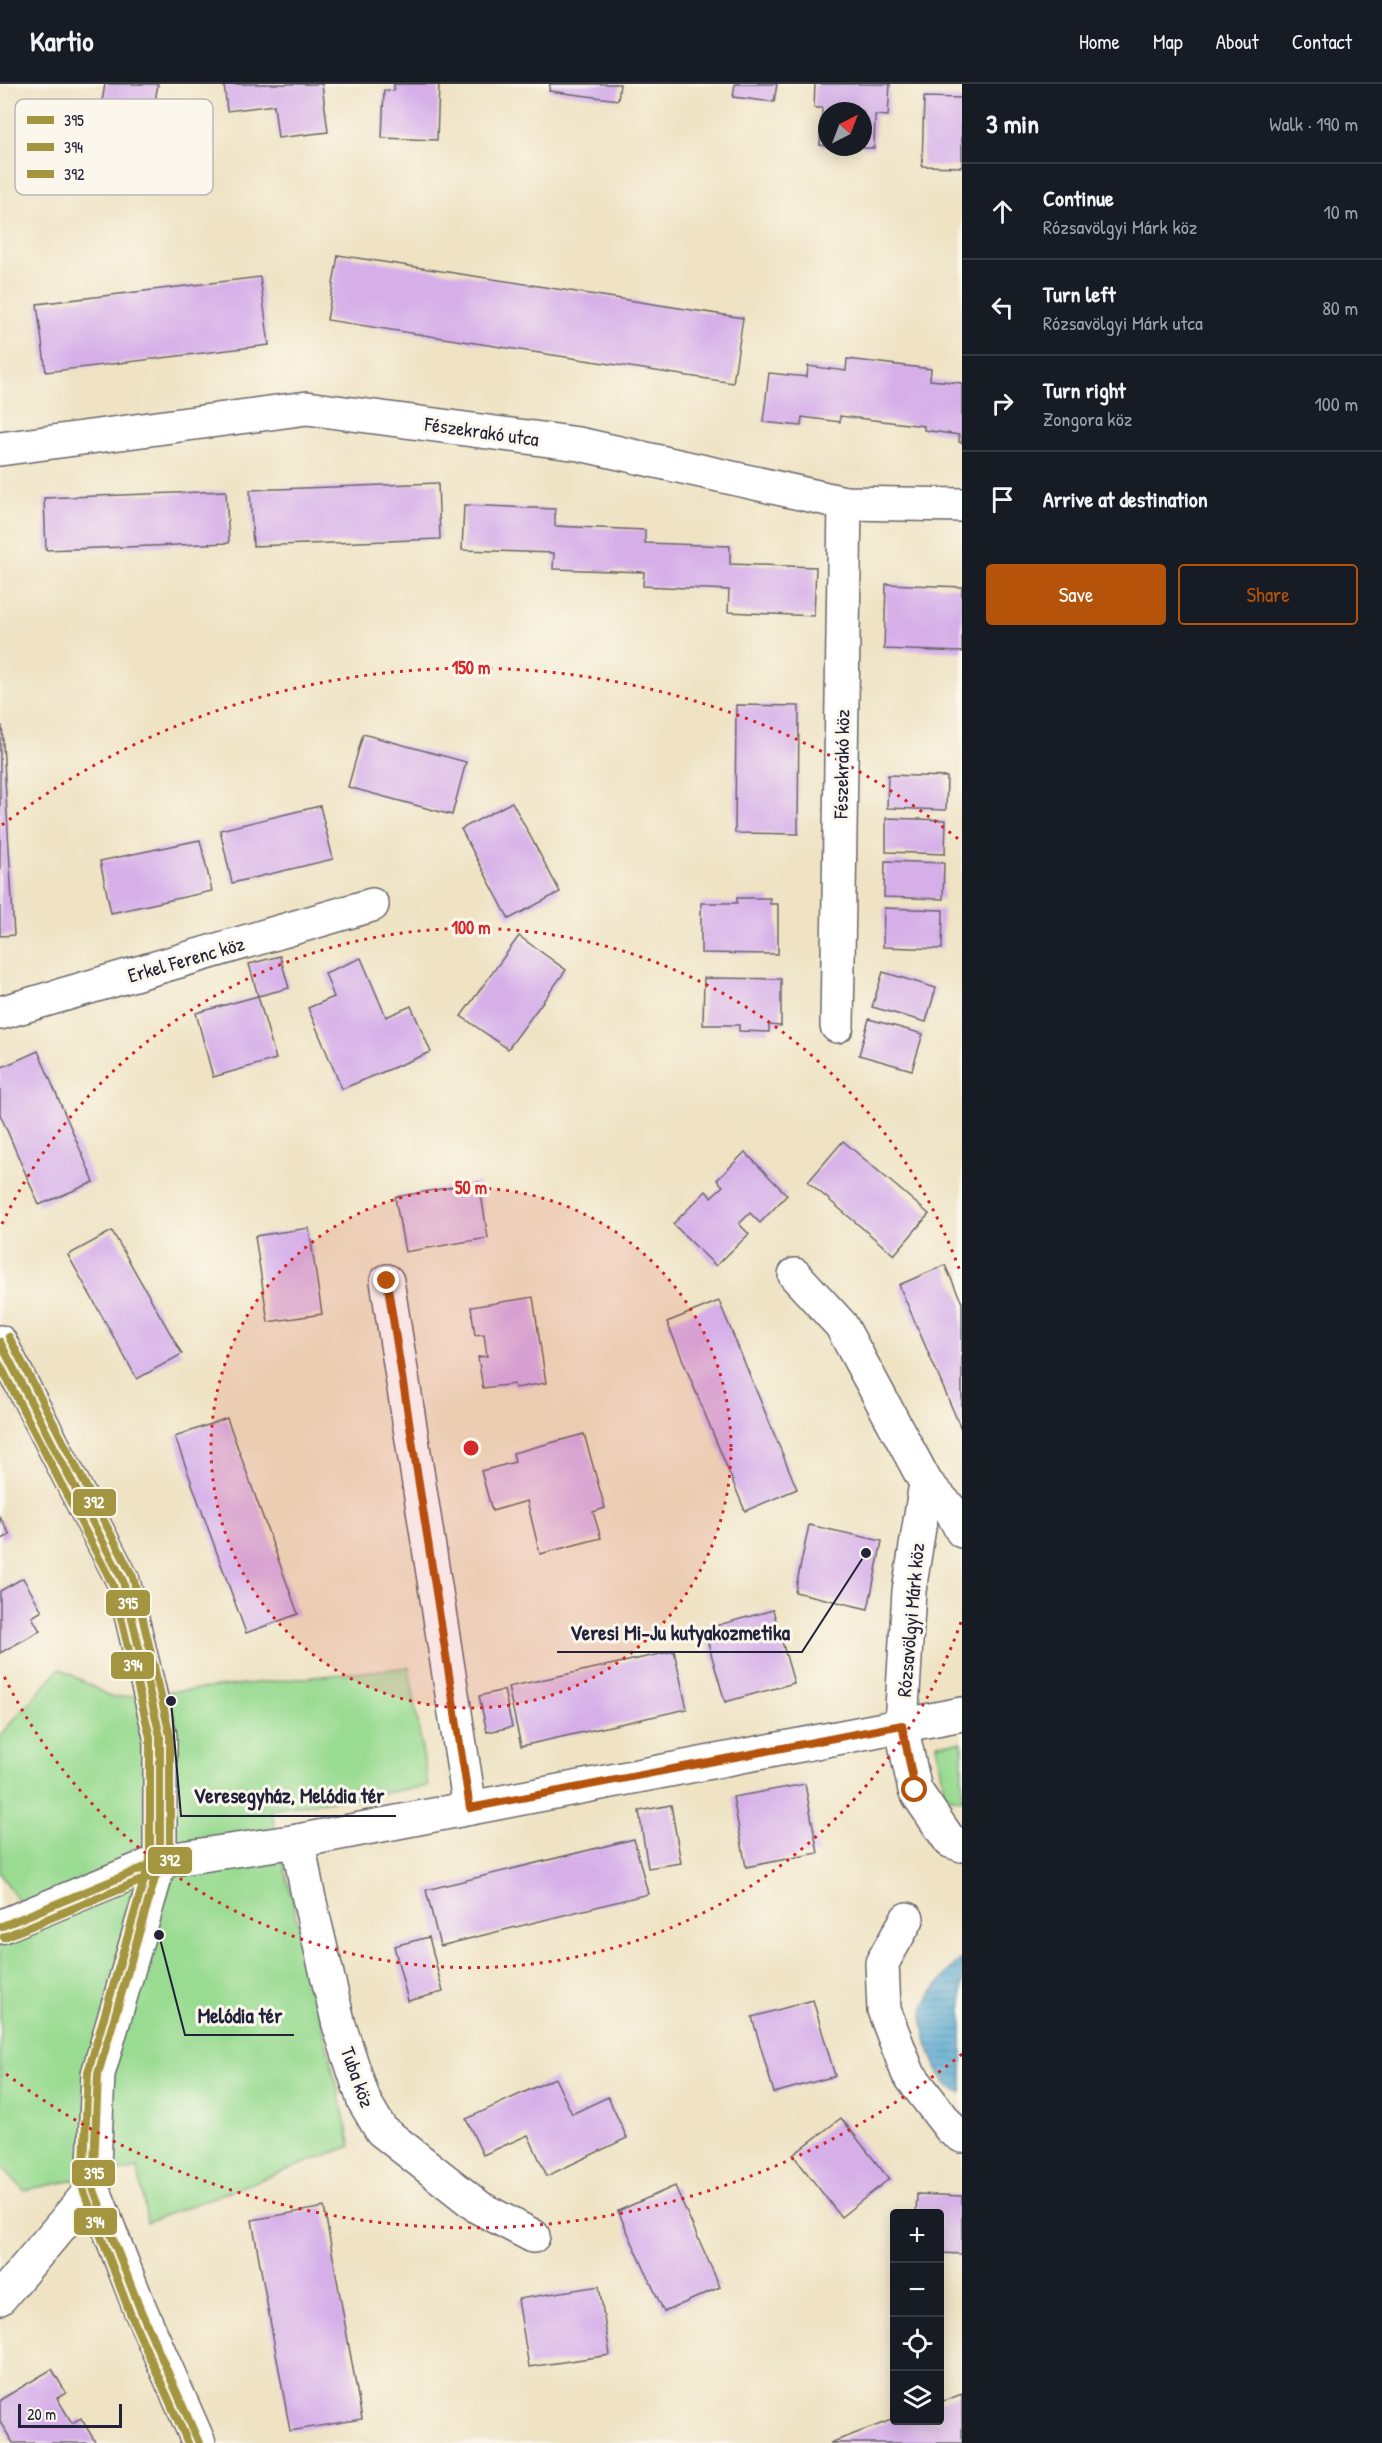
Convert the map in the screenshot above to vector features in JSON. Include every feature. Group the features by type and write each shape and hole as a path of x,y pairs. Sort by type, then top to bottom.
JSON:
{"street":[{"name":"Fészekrakó utca","path":"0,449 307,408 579,444 844,503 962,505"},
{"name":"Fészekrakó köz","path":"837,1026 844,503"},
{"name":"Erkel Ferenc köz","path":"0,1013 372,905"},
{"path":"795,1275 841,1325 926,1483 951,1510 962,1531"},
{"path":"387,1281 470,1808"},
{"path":"0,1342 123,1581 160,1737 160,1861 98,2074 93,2188 141,2309 199,2443"},
{"name":"Rózsavölgyi Márk köz","path":"926,1483 909,1592 902,1725 915,1790 950,1841 962,1845"},
{"path":"0,1926 160,1861 298,1840 962,1714"},
{"name":"Tuba köz","path":"298,1840 307,1890 339,2025 364,2101 381,2130 480,2208 533,2236"},
{"path":"907,1919 882,1963 884,2010 908,2073 951,2129 962,2136"},
{"path":"0,2298 93,2188"}],"green space":[{"path":"409,1667 428,1786 271,1810 351,2146 147,2222 138,2168 24,2190 0,2165 0,1945 35,1926 0,1873 0,1735 60,1668 112,1698"},
{"path":"962,1742 962,1799 945,1797 937,1744"}],"water":[{"path":"962,1959 962,2093 946,2083 937,2068 928,2047 923,2015 926,2002 935,1988 952,1967"}],"building":[{"path":"105,84 158,84 155,99 102,99"},
{"path":"224,84 322,84 328,132 278,138 274,105 227,111"},
{"path":"394,84 439,84 437,140 382,138 384,90 394,91"},
{"path":"550,84 620,84 618,100 549,91"},
{"path":"735,84 777,84 774,102 733,97"},
{"path":"815,84 890,84 888,116 875,115 874,148 872,148 872,102 818,102 818,108 814,108"},
{"path":"924,97 962,98 962,167 922,166"},
{"path":"338,255 743,318 733,383 327,320"},
{"path":"260,277 269,345 46,372 37,304"},
{"path":"847,359 931,369 930,380 962,383 962,443 959,442 959,435 924,430 924,426 840,416 840,422 802,417 801,426 763,422 769,373 807,377 808,366 846,371"},
{"path":"438,483 440,539 253,546 250,490"},
{"path":"226,491 229,543 46,550 44,498"},
{"path":"464,505 555,509 555,526 645,530 645,543 730,546 730,564 816,567 814,616 728,612 729,590 643,586 644,572 553,569 554,553 462,550"},
{"path":"886,584 962,587 962,652 884,649"},
{"path":"736,705 799,706 798,834 735,833"},
{"path":"0,726 2,726 14,935 0,936"},
{"path":"363,734 466,762 452,815 348,787"},
{"path":"888,775 947,777 946,810 887,808"},
{"path":"512,802 560,892 509,919 461,829"},
{"path":"320,806 333,859 232,883 220,830"},
{"path":"886,818 946,820 945,854 886,852"},
{"path":"200,840 212,891 111,913 100,861"},
{"path":"885,861 944,863 943,899 884,897"},
{"path":"737,898 770,898 770,904 778,904 778,954 701,953 701,903 737,903"},
{"path":"884,908 943,910 942,949 883,947"},
{"path":"519,936 566,970 508,1049 461,1016"},
{"path":"280,956 289,988 258,996 249,964"},
{"path":"361,958 386,1017 411,1006 431,1052 342,1089 308,1008 334,997 325,973"},
{"path":"883,972 936,988 926,1022 872,1007"},
{"path":"704,978 781,979 781,1026 769,1025 769,1032 739,1031 739,1025 703,1025"},
{"path":"258,996 276,1059 213,1077 196,1013"},
{"path":"869,1019 923,1034 912,1070 859,1055"},
{"path":"38,1051 94,1182 39,1205 0,1114 0,1068"},
{"path":"843,1141 929,1214 894,1255 808,1182"},
{"path":"745,1152 787,1195 760,1223 750,1213 739,1224 749,1234 716,1266 673,1224 706,1191 711,1197 723,1186 717,1180"},
{"path":"479,1182 488,1238 405,1252 395,1197"},
{"path":"309,1228 322,1314 268,1322 255,1236"},
{"path":"112,1231 182,1354 137,1379 68,1255"},
{"path":"945,1265 962,1303 962,1431 899,1285"},
{"path":"533,1297 546,1383 515,1388 514,1384 483,1388 478,1357 487,1356 484,1334 475,1335 471,1307"},
{"path":"719,1301 797,1489 745,1511 667,1322"},
{"path":"227,1418 298,1614 246,1633 175,1437"},
{"path":"584,1434 605,1508 593,1512 601,1538 540,1554 527,1501 492,1511 481,1471 515,1462 513,1453"},
{"path":"0,1517 10,1535 0,1540"},
{"path":"809,1525 882,1541 868,1609 795,1592"},
{"path":"23,1578 42,1611 32,1617 40,1631 0,1653 0,1591"},
{"path":"773,1610 794,1683 725,1702 704,1629"},
{"path":"674,1651 687,1709 521,1746 508,1687"},
{"path":"504,1690 512,1727 487,1732 479,1696"},
{"path":"805,1784 818,1853 746,1867 733,1797"},
{"path":"671,1805 681,1863 648,1868 639,1811"},
{"path":"634,1839 648,1894 440,1946 426,1890"},
{"path":"429,1937 443,1992 408,2001 394,1946"},
{"path":"813,2000 835,2076 774,2093 752,2017"},
{"path":"555,2078 572,2114 608,2097 627,2138 547,2176 528,2135 483,2155 466,2119"},
{"path":"841,2118 889,2179 841,2217 793,2155"},
{"path":"675,2186 720,2287 664,2312 618,2211"},
{"path":"917,2194 962,2196 962,2254 944,2253 944,2209 916,2209"},
{"path":"324,2207 362,2419 290,2431 252,2220"},
{"path":"599,2286 610,2355 529,2367 518,2299"},
{"path":"52,2369 66,2393 57,2398 72,2423 81,2418 96,2443 13,2443 0,2422 0,2400"},
{"path":"962,2394 962,2443 830,2443 890,2420 890,2425 944,2425 944,2401"}],"transit line":[{"name":"392","path":"4,1937 164,1871 169,1867 170,1861 170,1735 133,1577 9,1337"},
{"name":"395","path":"0,1342 123,1581 160,1736 160,1861 98,2074 93,2188 140,2309 199,2443"},
{"name":"394","path":"0,1365 113,1585 150,1737 150,1860 88,2072 83,2189 130,2313 188,2443"},
{"name":"395","path":"0,1927 160,1861"},
{"name":"394","path":"4,1937 164,1871"}],"place":[{"name":"Veresi Mi-Ju kutyakozmetika","path":"866,1553"},
{"name":"Veresegyház, Melódia tér","path":"171,1701"},
{"name":"Melódia tér","path":"159,1935"}],"route":[{"path":"387,1281 470,1808 902,1725 915,1790"}]}
